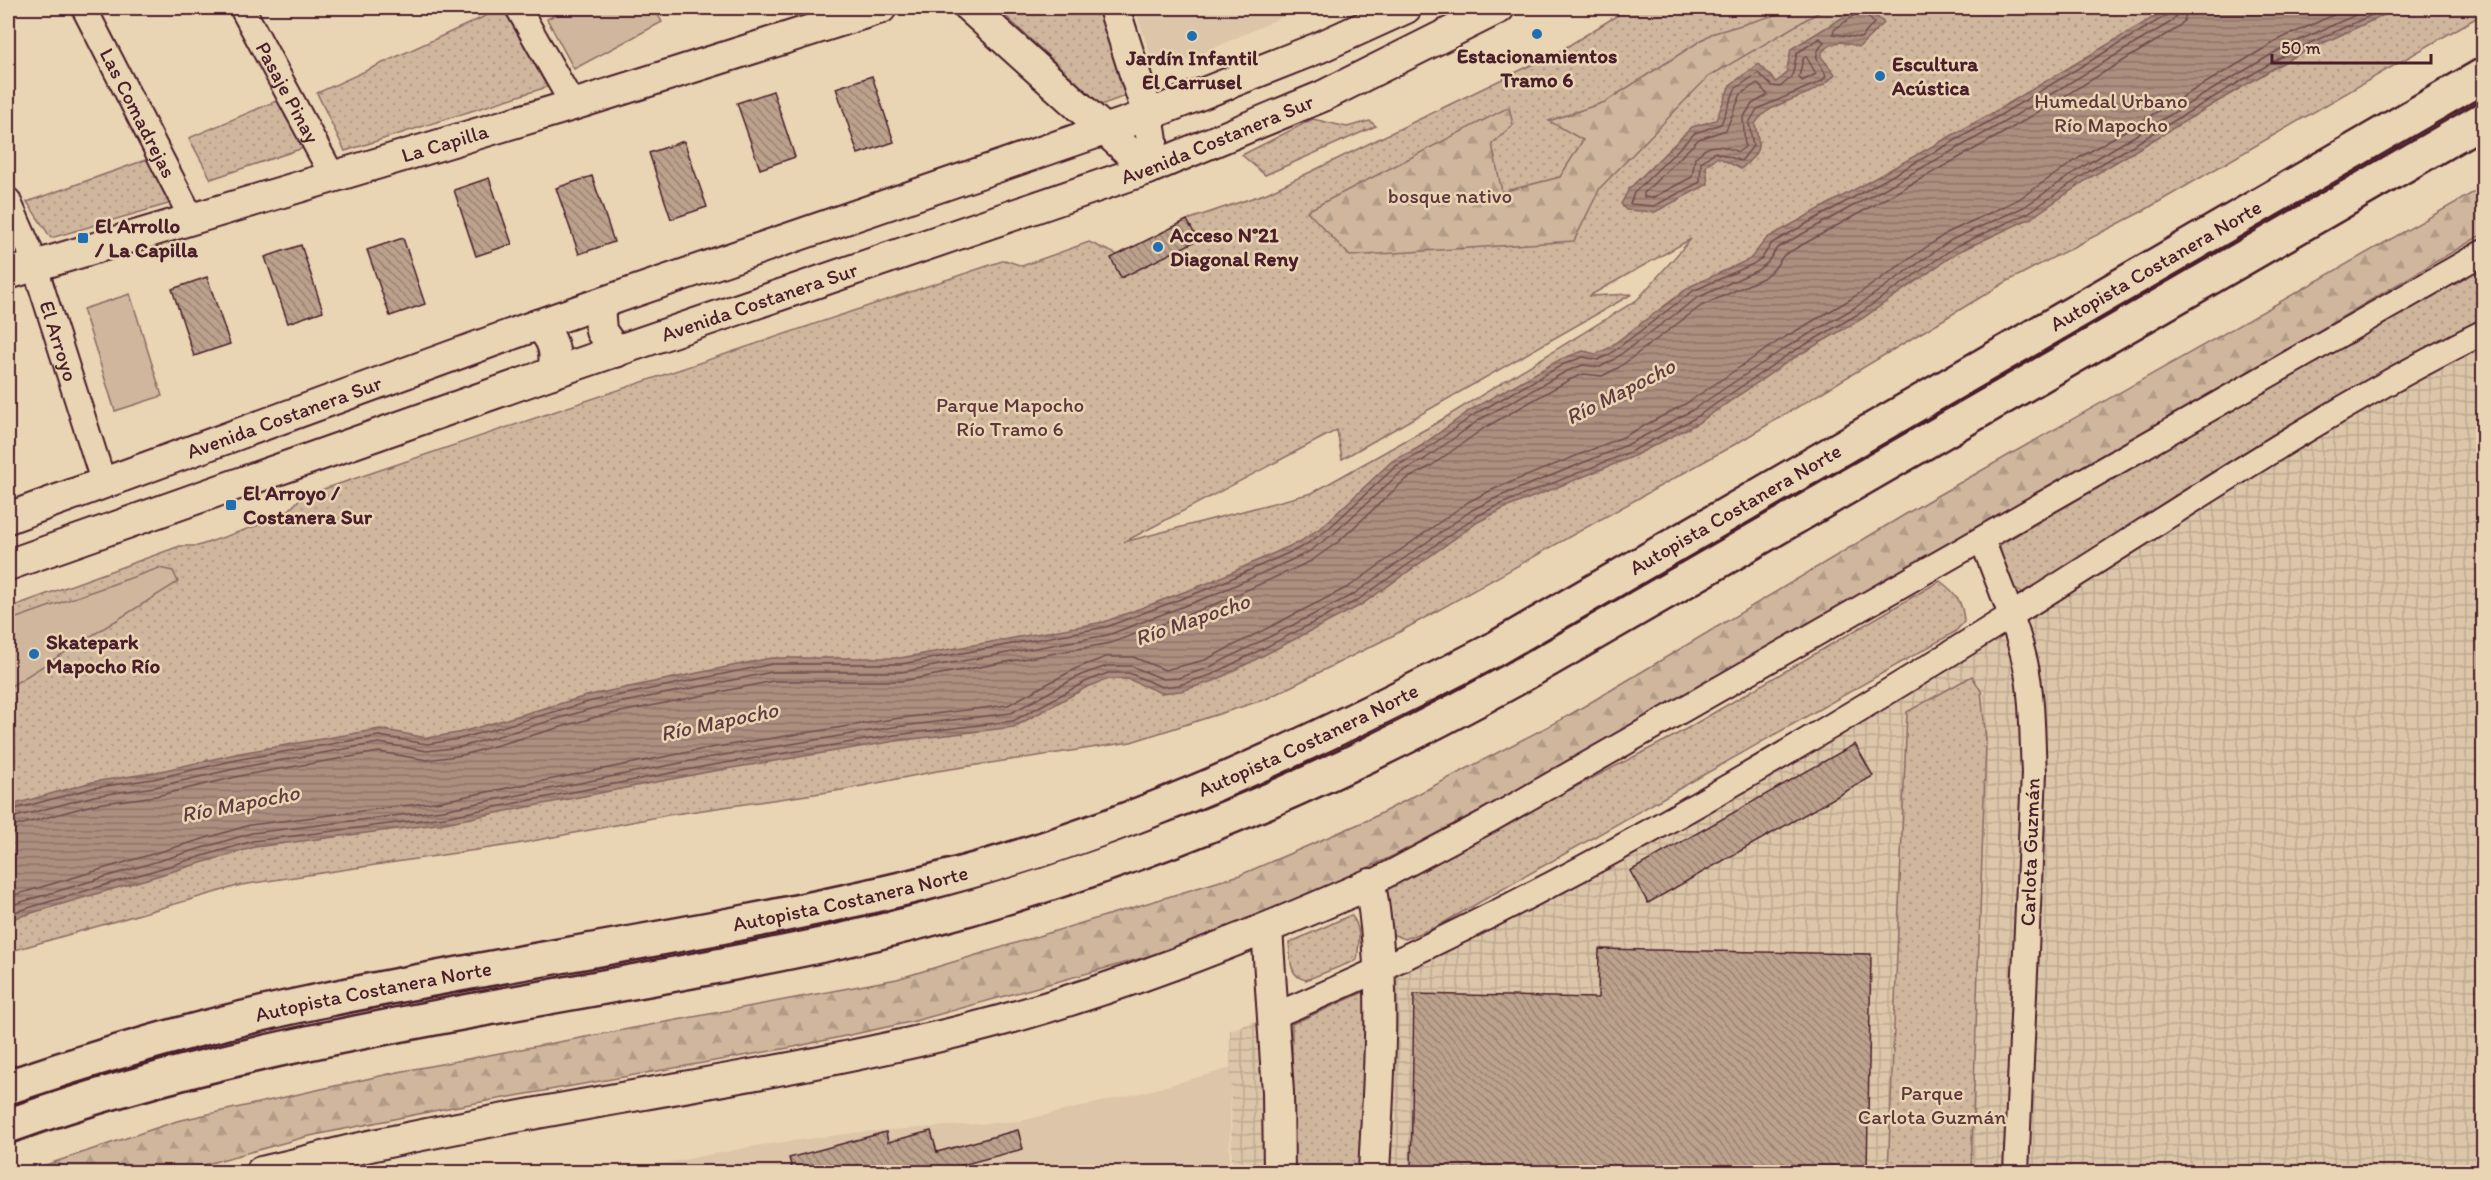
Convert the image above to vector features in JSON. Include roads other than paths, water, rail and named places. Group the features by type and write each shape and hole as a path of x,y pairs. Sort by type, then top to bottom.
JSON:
{"highway":[{"name":"Autopista Costanera Norte","path":"8,1088 135,1046 321,1000 747,923 926,883 1096,829 1232,778 1371,713 1492,650 2484,75"},
{"name":"Autopista Costanera Norte","path":"8,1126 52,1110 235,1058 441,1016 748,959 906,925 1061,881 1215,825 1367,758 1514,680 2484,119"}],"street":[{"name":"Las Comadrejas","path":"84,8 192,219"},
{"name":"Pasaje Pinay","path":"242,8 333,177"},
{"path":"518,8 573,105"},
{"name":"La Capilla","path":"21,270 573,105 882,8"},
{"path":"970,8 1148,169"},
{"path":"1114,8 1148,115 1152,141 1148,169"},
{"name":"Avenida Costanera Sur","path":"8,518 537,325 1148,115 1318,48 1406,8"},
{"name":"Avenida Costanera Sur","path":"8,565 552,374 1148,169 1323,96 1499,8"},
{"name":"El Arroyo","path":"8,200 21,270 104,484"},
{"path":"261,1173 380,1143 818,1063 971,1029 1080,997 1267,929 1370,884 1488,821 2484,252"},
{"path":"599,304 601,331 616,352"},
{"path":"537,325 546,333 554,350 552,374"},
{"path":"1273,1016 1379,972 1607,857 2011,616 2235,472 2366,396 2484,333"},
{"path":"104,484 112,504 131,523"},
{"name":"Carlota Guzmán","path":"1982,539 2011,616 2025,663 2034,773 2016,1173"},
{"path":"1370,884 1376,922 1379,972 1374,1173"},
{"path":"1267,929 1279,1173"}],"water":[{"path":"1858,8 1867,8 1884,23 1859,47 1839,42 1822,52 1822,58 1835,74 1816,89 1762,115 1755,124 1758,139 1757,150 1741,169 1718,157 1706,165 1708,184 1655,212 1626,210 1621,204 1629,189 1692,127 1716,120 1730,85 1759,64 1776,82 1786,74 1791,49"},
{"name":"Río Mapocho","path":"2169,8 2399,8 2291,58 2091,177 2031,218 1958,252 1863,318 1792,359 1698,423 1632,457 1503,509 1478,522 1361,605 1214,681 1181,691 1161,693 1128,679 1109,679 1087,687 1014,727 896,741 708,772 445,823 255,847 8,920 8,806 92,782 152,773 240,753 380,729 427,738 458,733 590,695 771,658 900,658 1104,622 1208,583 1301,541 1323,526 1392,461 1418,448 1472,409 1561,359 1583,351 1596,354 1607,349 1691,286 1750,259 1767,238 1994,112"}],"place":[{"name":"Estacionamientos Tramo 6","path":"1537,34"},
{"name":"Jardín Infantil El Carrusel","path":"1192,36"},
{"name":"Escultura Acústica","path":"1880,76"},
{"name":"El Arrollo / La Capilla","path":"83,238"},
{"name":"Acceso N°21 Diagonal Reny","path":"1158,247"},
{"name":"El Arroyo / Costanera Sur","path":"231,505"},
{"name":"Skatepark Mapocho Río","path":"34,654"}],"park label":[{"name":"Humedal Urbano Río Mapocho","path":"2111,113"},
{"name":"bosque nativo","path":"1450,196"},
{"name":"Parque Mapocho Río Tramo 6","path":"1010,417"},
{"name":"Parque Carlota Guzmán","path":"1932,1105"}]}
